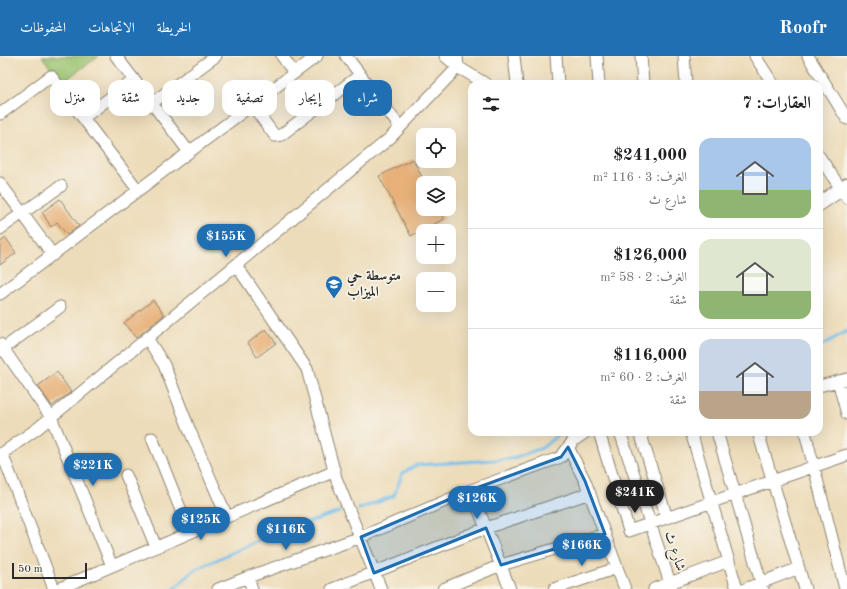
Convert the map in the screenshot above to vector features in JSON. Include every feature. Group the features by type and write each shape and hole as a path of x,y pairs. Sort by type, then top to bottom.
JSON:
{"street":[{"path":"116,56 134,80"},
{"path":"154,102 216,56"},
{"path":"282,56 294,73"},
{"path":"277,86 317,56"},
{"path":"346,56 400,127"},
{"path":"445,56 457,62 481,80"},
{"path":"514,56 517,80"},
{"path":"556,56 558,80"},
{"path":"597,56 600,80"},
{"path":"641,56 643,80"},
{"path":"684,56 686,80"},
{"path":"755,56 770,80"},
{"path":"813,58 843,105 847,119"},
{"path":"54,589 1,454 51,417 390,138 457,62"},
{"path":"260,116 275,136 281,135 360,75"},
{"path":"0,114 51,76 138,190"},
{"path":"83,118 108,99"},
{"path":"154,106 189,152"},
{"path":"0,294 237,116"},
{"path":"823,161 845,191 823,202"},
{"path":"0,183 53,255"},
{"path":"0,229 60,186"},
{"path":"236,265 307,369 335,471 381,589"},
{"path":"60,307 1,348 51,417 112,566"},
{"path":"147,338 164,365 190,431 227,517"},
{"path":"823,385 843,380 847,414"},
{"path":"218,589 361,537 471,490 561,457 573,441 580,436"},
{"path":"600,436 629,531 814,465 847,455"},
{"name":"شارع ث","path":"621,436 671,586"},
{"path":"641,436 667,518"},
{"path":"692,436 737,589"},
{"path":"718,436 762,586"},
{"path":"759,436 805,589"},
{"path":"806,436 845,589"},
{"path":"152,438 190,533"},
{"path":"568,447 590,493 625,589"},
{"path":"58,589 335,471"},
{"path":"126,475 156,547"},
{"path":"471,490 510,589"},
{"path":"332,589 486,528 590,493"},
{"path":"443,589 501,565 605,534"},
{"path":"654,589 671,586 729,561"},
{"path":"554,589 617,568"},
{"path":"745,589 762,586 799,568"},
{"path":"248,577 252,589"}],"highlighted area":[{"path":"568,447 585,481 605,534 501,565 486,528 374,573 361,537 471,490 561,457"}],"green space":[{"path":"42,56 99,56 65,80 59,80"}],"building":[{"path":"413,159 416,168 418,168 422,176 416,176 416,216 442,216 444,219 434,224 416,224 416,233 411,236 379,176"},
{"path":"60,199 79,226 67,235 57,222 51,227 42,212"},
{"path":"6,238 16,253 0,265 0,242"},
{"path":"153,300 164,315 136,338 124,323"},
{"path":"266,329 276,343 257,357 248,343"},
{"path":"57,372 71,392 52,406 38,386"}],"waterway":[{"path":"823,345 847,331"},
{"path":"359,509 394,496 402,474 416,465 510,459 542,448 556,436"},
{"path":"174,589 194,570 275,533 340,512"}],"place":[{"name":"متوسطة حي الميزاب","path":"334,299"}]}
